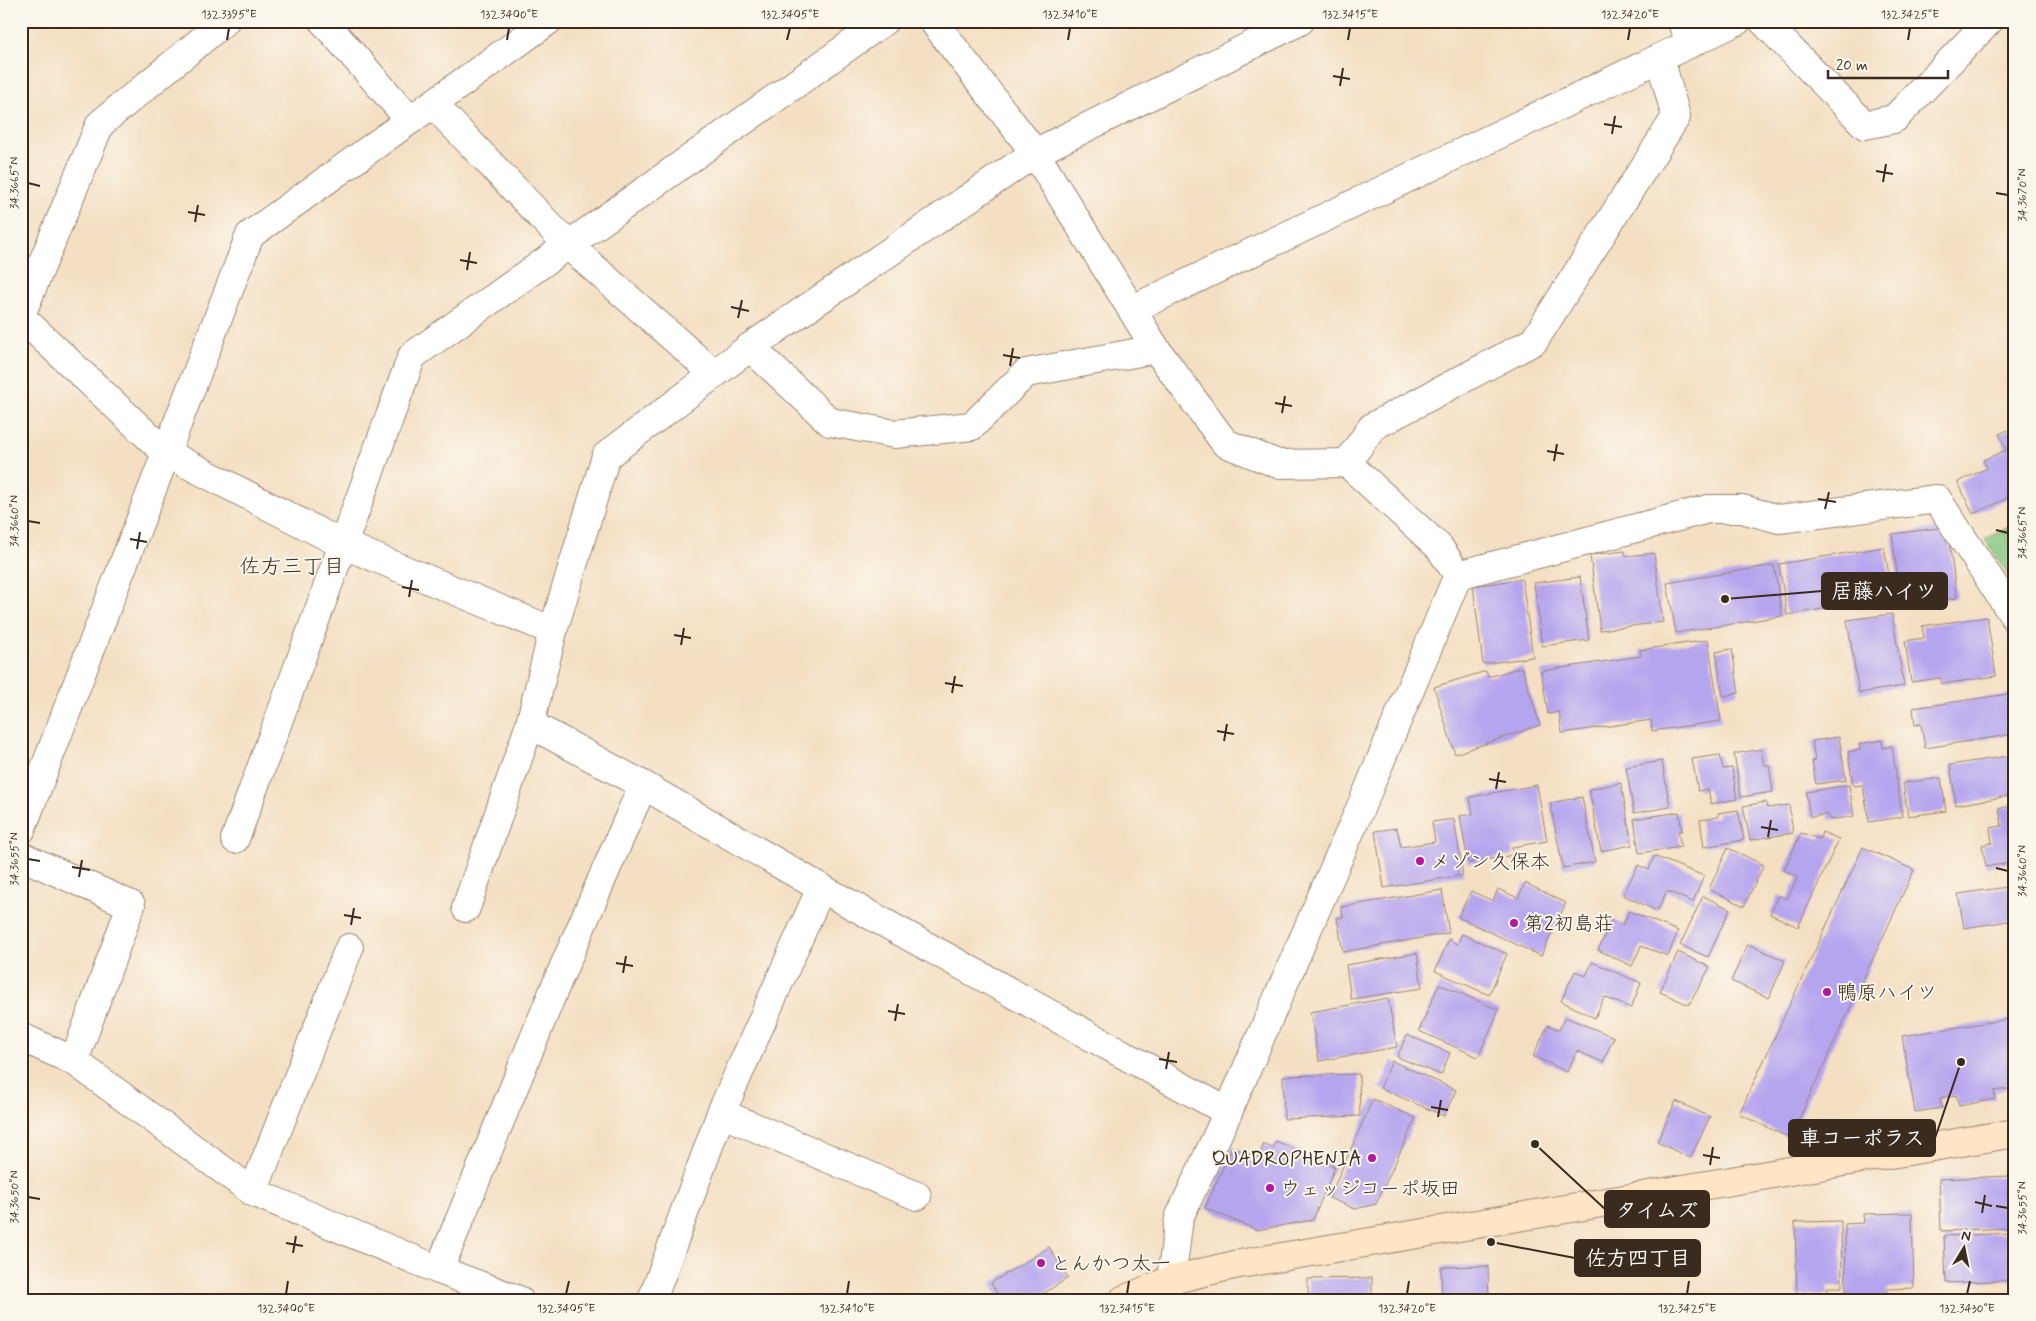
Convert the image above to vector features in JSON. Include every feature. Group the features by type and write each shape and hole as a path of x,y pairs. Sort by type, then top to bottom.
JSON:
{"street":[{"path":"225,21 100,124 21,316 166,453 342,544 553,631"},
{"path":"324,21 410,120"},
{"path":"21,830 250,235 548,21"},
{"path":"235,839 412,356 884,21"},
{"path":"933,21 1035,153 1156,349 1225,443 1278,464 1347,463 1439,547 1458,575"},
{"path":"466,908 530,724 553,631 606,456 713,373 1035,153 1300,21"},
{"path":"1133,309 1660,58 1687,32 1737,21"},
{"path":"1763,21 1865,125 1894,119 1989,21"},
{"path":"1347,463 1372,426 1534,341 1676,116 1660,58"},
{"path":"433,104 568,245 713,373"},
{"path":"750,347 830,422 894,434 972,426 1026,373 1156,349"},
{"path":"1458,575 1708,510 1742,509 1780,519 1937,499 2015,618"},
{"path":"1171,1280 1179,1218 1228,1112 1369,788 1458,575"},
{"path":"530,724 643,785 821,888 1228,1112"},
{"path":"439,1270 558,980 643,785"},
{"path":"21,856 130,905 74,1061"},
{"path":"652,1300 722,1113 821,888"},
{"path":"253,1192 349,948"},
{"path":"21,1037 74,1061 253,1192 439,1270 519,1300"},
{"path":"722,1113 917,1196"},
{"path":"1123,1300 1171,1280 1234,1265 2015,1133"}],"green space":[{"path":"2015,524 2015,585 1985,539"}],"building":[{"path":"2015,427 2015,495 1973,514 1958,482 1987,468 1983,460 2006,450 1999,434"},
{"path":"1947,527 1957,598 1901,605 1892,534"},
{"path":"1884,547 1893,597 1787,615 1779,564"},
{"path":"1625,551 1626,556 1654,553 1663,622 1600,630 1590,555"},
{"path":"1774,565 1782,616 1676,633 1667,583"},
{"path":"1580,577 1589,640 1542,646 1534,583"},
{"path":"1522,579 1533,657 1483,664 1473,586"},
{"path":"1892,614 1904,686 1859,693 1847,620"},
{"path":"1987,617 1996,676 1942,684 1941,678 1911,682 1905,641 1924,638 1922,626"},
{"path":"1708,640 1721,721 1652,731 1651,720 1562,733 1559,712 1548,714 1541,671 1641,656 1640,650"},
{"path":"1732,649 1739,693 1723,696 1716,652"},
{"path":"1522,667 1540,725 1455,754 1434,687 1486,671 1488,677"},
{"path":"2015,693 2015,734 1925,748 1921,724 1915,725 1913,708"},
{"path":"1839,737 1846,780 1816,784 1812,761 1815,760 1812,741"},
{"path":"1882,740 1883,748 1892,746 1902,817 1869,822 1863,785 1853,786 1848,752 1860,750 1859,744"},
{"path":"1761,749 1764,765 1769,765 1773,792 1741,797 1734,754"},
{"path":"1720,755 1723,769 1732,768 1737,799 1711,804 1708,789 1698,791 1692,759"},
{"path":"2015,755 2015,795 1956,805 1950,765"},
{"path":"1662,761 1670,807 1634,813 1626,767"},
{"path":"1941,778 1946,811 1908,816 1903,783"},
{"path":"1621,783 1632,845 1601,851 1589,789"},
{"path":"1537,785 1547,841 1512,847 1513,855 1468,863 1460,816 1473,814 1470,797"},
{"path":"1849,785 1854,816 1830,820 1828,814 1810,817 1806,792"},
{"path":"1582,797 1595,862 1563,868 1550,803"},
{"path":"1766,802 1767,808 1789,805 1793,833 1750,840 1743,806"},
{"path":"2015,806 2015,862 1986,867 1982,845 1992,843 1990,828 2002,826 1999,808"},
{"path":"1738,810 1744,840 1704,847 1700,820 1718,817 1718,813"},
{"path":"1679,812 1682,831 1678,831 1681,847 1639,853 1634,819"},
{"name":"メゾン久保本","path":"1454,819 1463,875 1384,888 1375,831 1397,828 1401,847 1435,842 1432,822"},
{"path":"1822,832 1839,839 1798,927 1770,914 1778,895 1787,899 1798,877 1784,870 1801,833 1820,839"},
{"name":"鴨原ハイツ","path":"1863,847 1914,870 1790,1138 1739,1114"},
{"path":"1728,848 1764,865 1744,906 1709,889"},
{"path":"1654,856 1704,876 1693,902 1667,891 1657,911 1623,895 1638,865 1649,870"},
{"name":"第2初島荘","path":"1525,883 1566,903 1541,956 1458,917 1471,891 1493,901 1498,889 1518,898"},
{"path":"2015,886 2015,920 1964,928 1958,894"},
{"path":"1442,890 1449,933 1343,952 1337,918 1343,917 1341,907"},
{"path":"1703,896 1730,909 1708,957 1680,945"},
{"path":"1629,911 1678,931 1668,956 1641,946 1632,966 1598,950 1612,920 1623,925"},
{"path":"1462,934 1507,954 1489,995 1435,971 1449,939 1457,944"},
{"path":"1748,944 1785,961 1769,998 1731,981"},
{"path":"1678,952 1710,967 1689,1005 1660,992"},
{"path":"1417,953 1422,988 1351,999 1346,965"},
{"path":"1592,962 1641,983 1631,1008 1604,997 1595,1018 1561,1001 1575,971 1586,976"},
{"path":"1439,984 1499,1010 1478,1057 1419,1031"},
{"path":"1388,998 1397,1047 1319,1061 1310,1012"},
{"path":"1565,1017 1614,1037 1603,1062 1577,1051 1567,1072 1533,1056 1548,1025 1559,1030"},
{"path":"2015,1018 2015,1088 1994,1091 1995,1099 1959,1106 1956,1095 1940,1098 1942,1108 1915,1112 1902,1036"},
{"path":"1407,1035 1450,1053 1441,1075 1397,1057"},
{"path":"1392,1061 1456,1090 1444,1116 1380,1088"},
{"path":"1359,1074 1360,1116 1284,1119 1283,1076"},
{"name":"QUADROPHENIA","path":"1373,1099 1416,1118 1376,1204 1355,1209 1329,1198"},
{"path":"1676,1101 1710,1117 1690,1158 1657,1142"},
{"name":"ウェッジコーポ坂田","path":"1276,1141 1335,1167 1313,1220 1257,1230 1205,1208 1232,1147 1258,1158 1264,1144 1273,1148"},
{"path":"2010,1176 2012,1228 1941,1231 1939,1179"},
{"path":"1912,1213 1914,1288 1887,1289 1888,1300 1846,1300 1845,1224 1864,1223 1863,1214"},
{"path":"1841,1221 1842,1287 1827,1287 1828,1294 1797,1296 1795,1222"},
{"path":"2013,1233 2015,1280 1946,1283 1944,1236"},
{"name":"とんかつ太一","path":"1049,1247 1068,1278 1041,1295 1044,1300 1001,1300 991,1283"},
{"path":"1488,1266 1489,1300 1442,1300 1441,1267"},
{"path":"1372,1278 1372,1300 1308,1300 1308,1279"}],"place":[{"name":"居藤ハイツ","path":"1725,599"},
{"name":"メゾン久保本","path":"1420,861"},
{"name":"第2初島荘","path":"1514,923"},
{"name":"鴨原ハイツ","path":"1827,992"},
{"name":"車コーポラス","path":"1961,1062"},
{"name":"タイムズ","path":"1535,1144"},
{"name":"QUADROPHENIA","path":"1372,1158"},
{"name":"ウェッジコーポ坂田","path":"1270,1188"},
{"name":"佐方四丁目","path":"1491,1242"},
{"name":"とんかつ太一","path":"1041,1263"}],"district":[{"name":"佐方三丁目","path":"292,566"}]}
